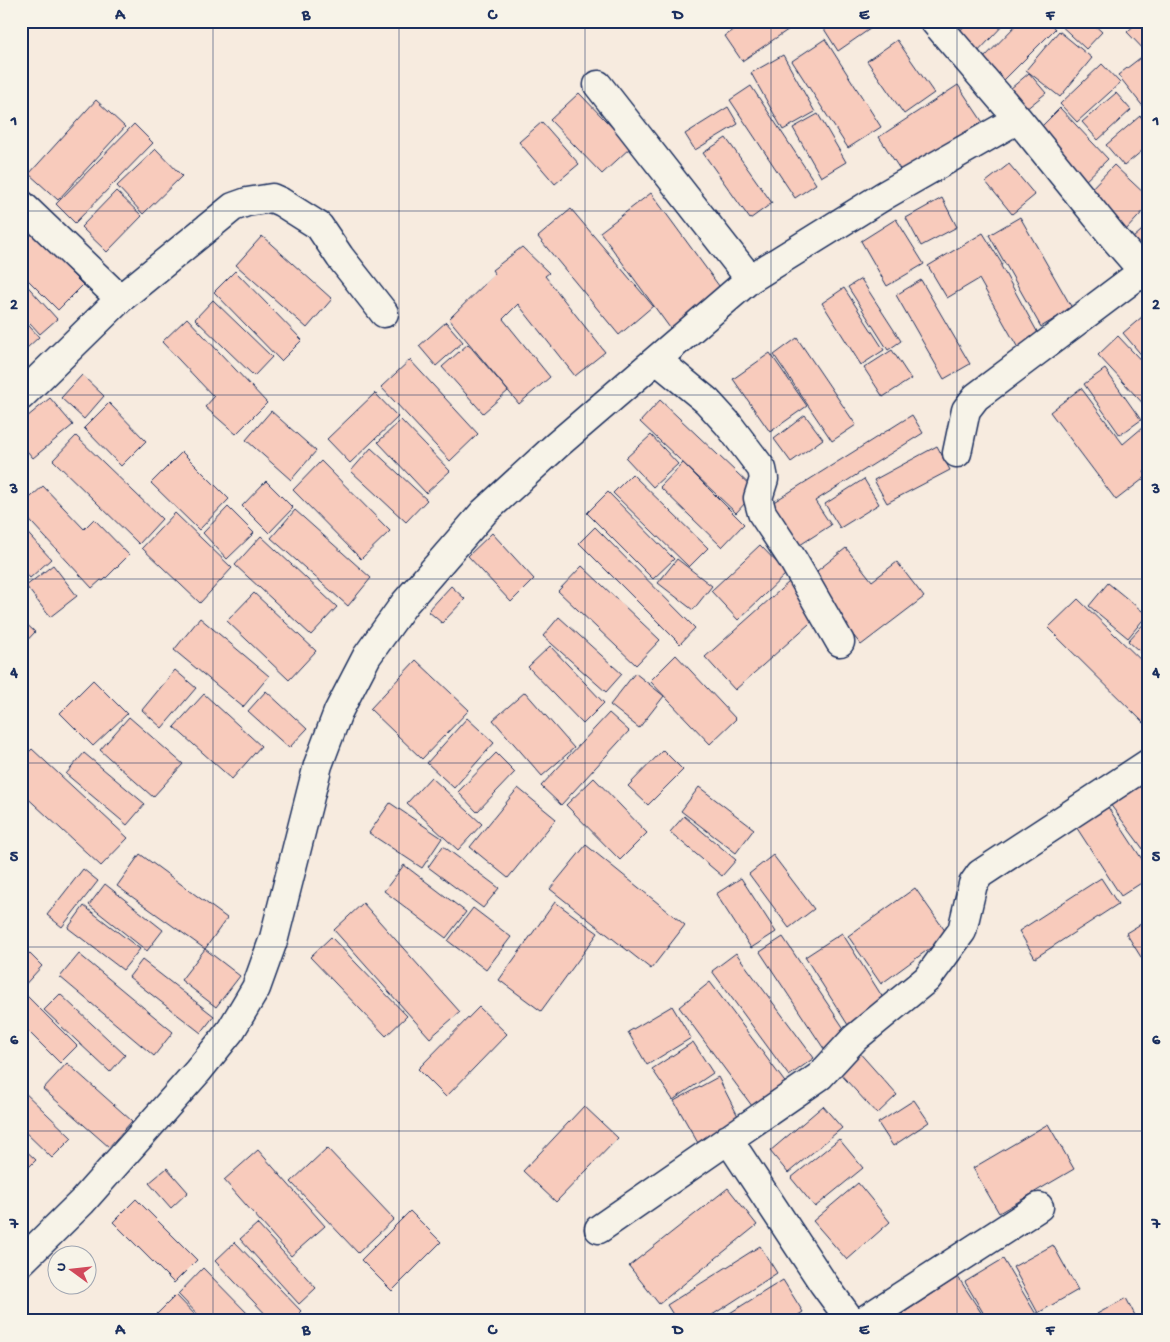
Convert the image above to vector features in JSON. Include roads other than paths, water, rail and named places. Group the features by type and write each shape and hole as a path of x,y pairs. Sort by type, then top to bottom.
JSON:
{"street":[{"path":"934,21 1018,119 1146,275 976,397 966,410 957,452"},
{"path":"598,85 750,280"},
{"path":"21,1262 82,1202 198,1071 231,1030 256,988 274,938 318,765 338,712 373,648 404,603 484,512 557,445 750,280 885,195 1018,119"},
{"path":"21,396 120,299 233,206 247,202 272,198 319,226 340,257 384,313"},
{"path":"21,204 120,299"},
{"path":"657,360 708,400 762,468 764,479 758,498 762,513 793,560 840,642"},
{"path":"599,1229 820,1076 855,1038 927,979 962,931 973,884 980,874 1149,763"},
{"path":"728,1139 823,1283 851,1321"},
{"path":"863,1321 1040,1207"}]}
